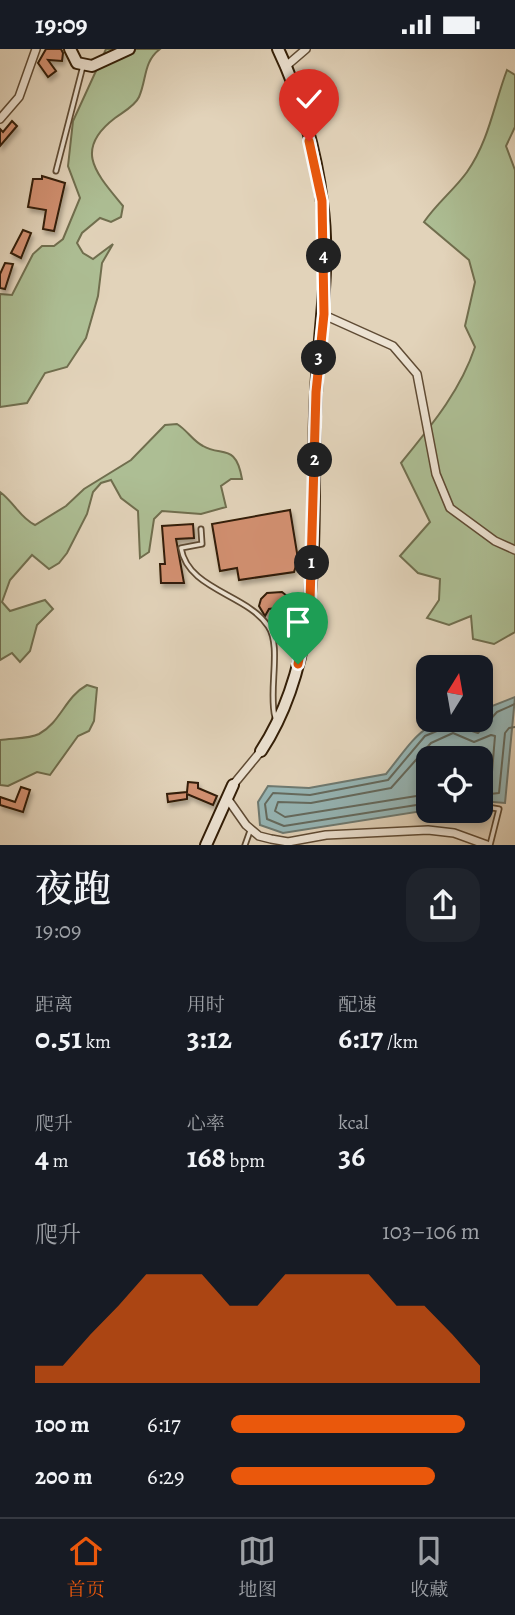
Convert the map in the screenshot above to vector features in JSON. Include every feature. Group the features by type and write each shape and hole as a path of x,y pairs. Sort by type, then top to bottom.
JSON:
{"street":[{"path":"0,120 19,97 28,64 36,49"},
{"path":"70,49 72,59 83,66 107,61 130,49"},
{"path":"206,845 233,785 279,725 298,664 310,602 316,392 324,314 322,201 305,128 278,49"},
{"path":"285,67 306,49"},
{"path":"324,314 393,346 417,374 436,474 450,508 495,541 515,550"},
{"path":"227,798 259,836 288,842 326,835 428,830 454,833 489,845"}],"lane":[{"path":"56,171 83,66"},
{"path":"201,529 202,544 181,548 182,554 187,566 268,626 274,643 272,693 279,725"},
{"path":"489,845 499,809 493,808"},
{"path":"245,845 251,829"}],"green space":[{"path":"106,49 160,49 148,65 137,100 102,130 92,151 93,162 104,183 123,206 121,217 111,222 100,218 82,233 77,243 83,253 93,259 113,244 102,263 98,296 86,338 67,367 45,373 27,403 0,407 0,294 12,295 33,254 42,246 54,246 63,239 80,198 68,166 73,121"},
{"path":"507,70 515,75 515,127 506,146 515,170 515,632 494,644 473,639 471,616 449,625 427,618 439,600 440,579 418,573 400,556 430,522 401,463 453,394 475,347 465,326 475,282 469,260 424,222 475,160"},
{"path":"177,424 199,444 227,453 236,460 242,479 231,479 221,486 226,507 201,514 162,511 154,519 149,552 140,558 138,511 121,498 111,480 101,483 93,492 87,514 59,563 49,569 32,555 10,580 2,602 10,611 45,600 53,609 37,625 30,651 20,662 12,653 0,660 0,492 35,525 66,506 84,489 131,460 165,425"},
{"path":"87,685 97,688 94,721 89,731 78,736 50,775 37,772 8,786 0,785 0,740 39,734 53,723 73,696"}],"water":[{"path":"515,697 505,803 493,802 493,746 416,746 416,812 283,833 260,825 258,802 268,786 309,788 386,774 422,732 493,732 494,705"}],"building":[{"path":"46,49 61,49 63,53 62,61 48,60 56,71 48,77 38,63"},
{"path":"12,121 17,126 0,146 0,129 3,132"},
{"path":"42,176 65,183 54,231 43,229 46,210 28,207 33,179 42,179"},
{"path":"23,230 31,233 21,258 11,253"},
{"path":"5,263 13,264 5,289 0,288 0,274"},
{"path":"290,510 298,559 294,572 239,580 237,568 220,571 212,524"},
{"path":"193,524 194,538 176,539 184,583 161,583 160,564 165,564 162,526"},
{"path":"282,592 287,596 284,607 269,609 265,616 259,606 261,599 267,593"},
{"path":"188,782 198,783 198,788 217,796 213,805 187,794 187,799 168,802 167,794 187,792"},
{"path":"21,787 30,790 23,812 0,805 0,797 15,802"}],"route":[{"path":"298,664 310,602 316,392 324,314 325,233 322,201 309,141"}]}
